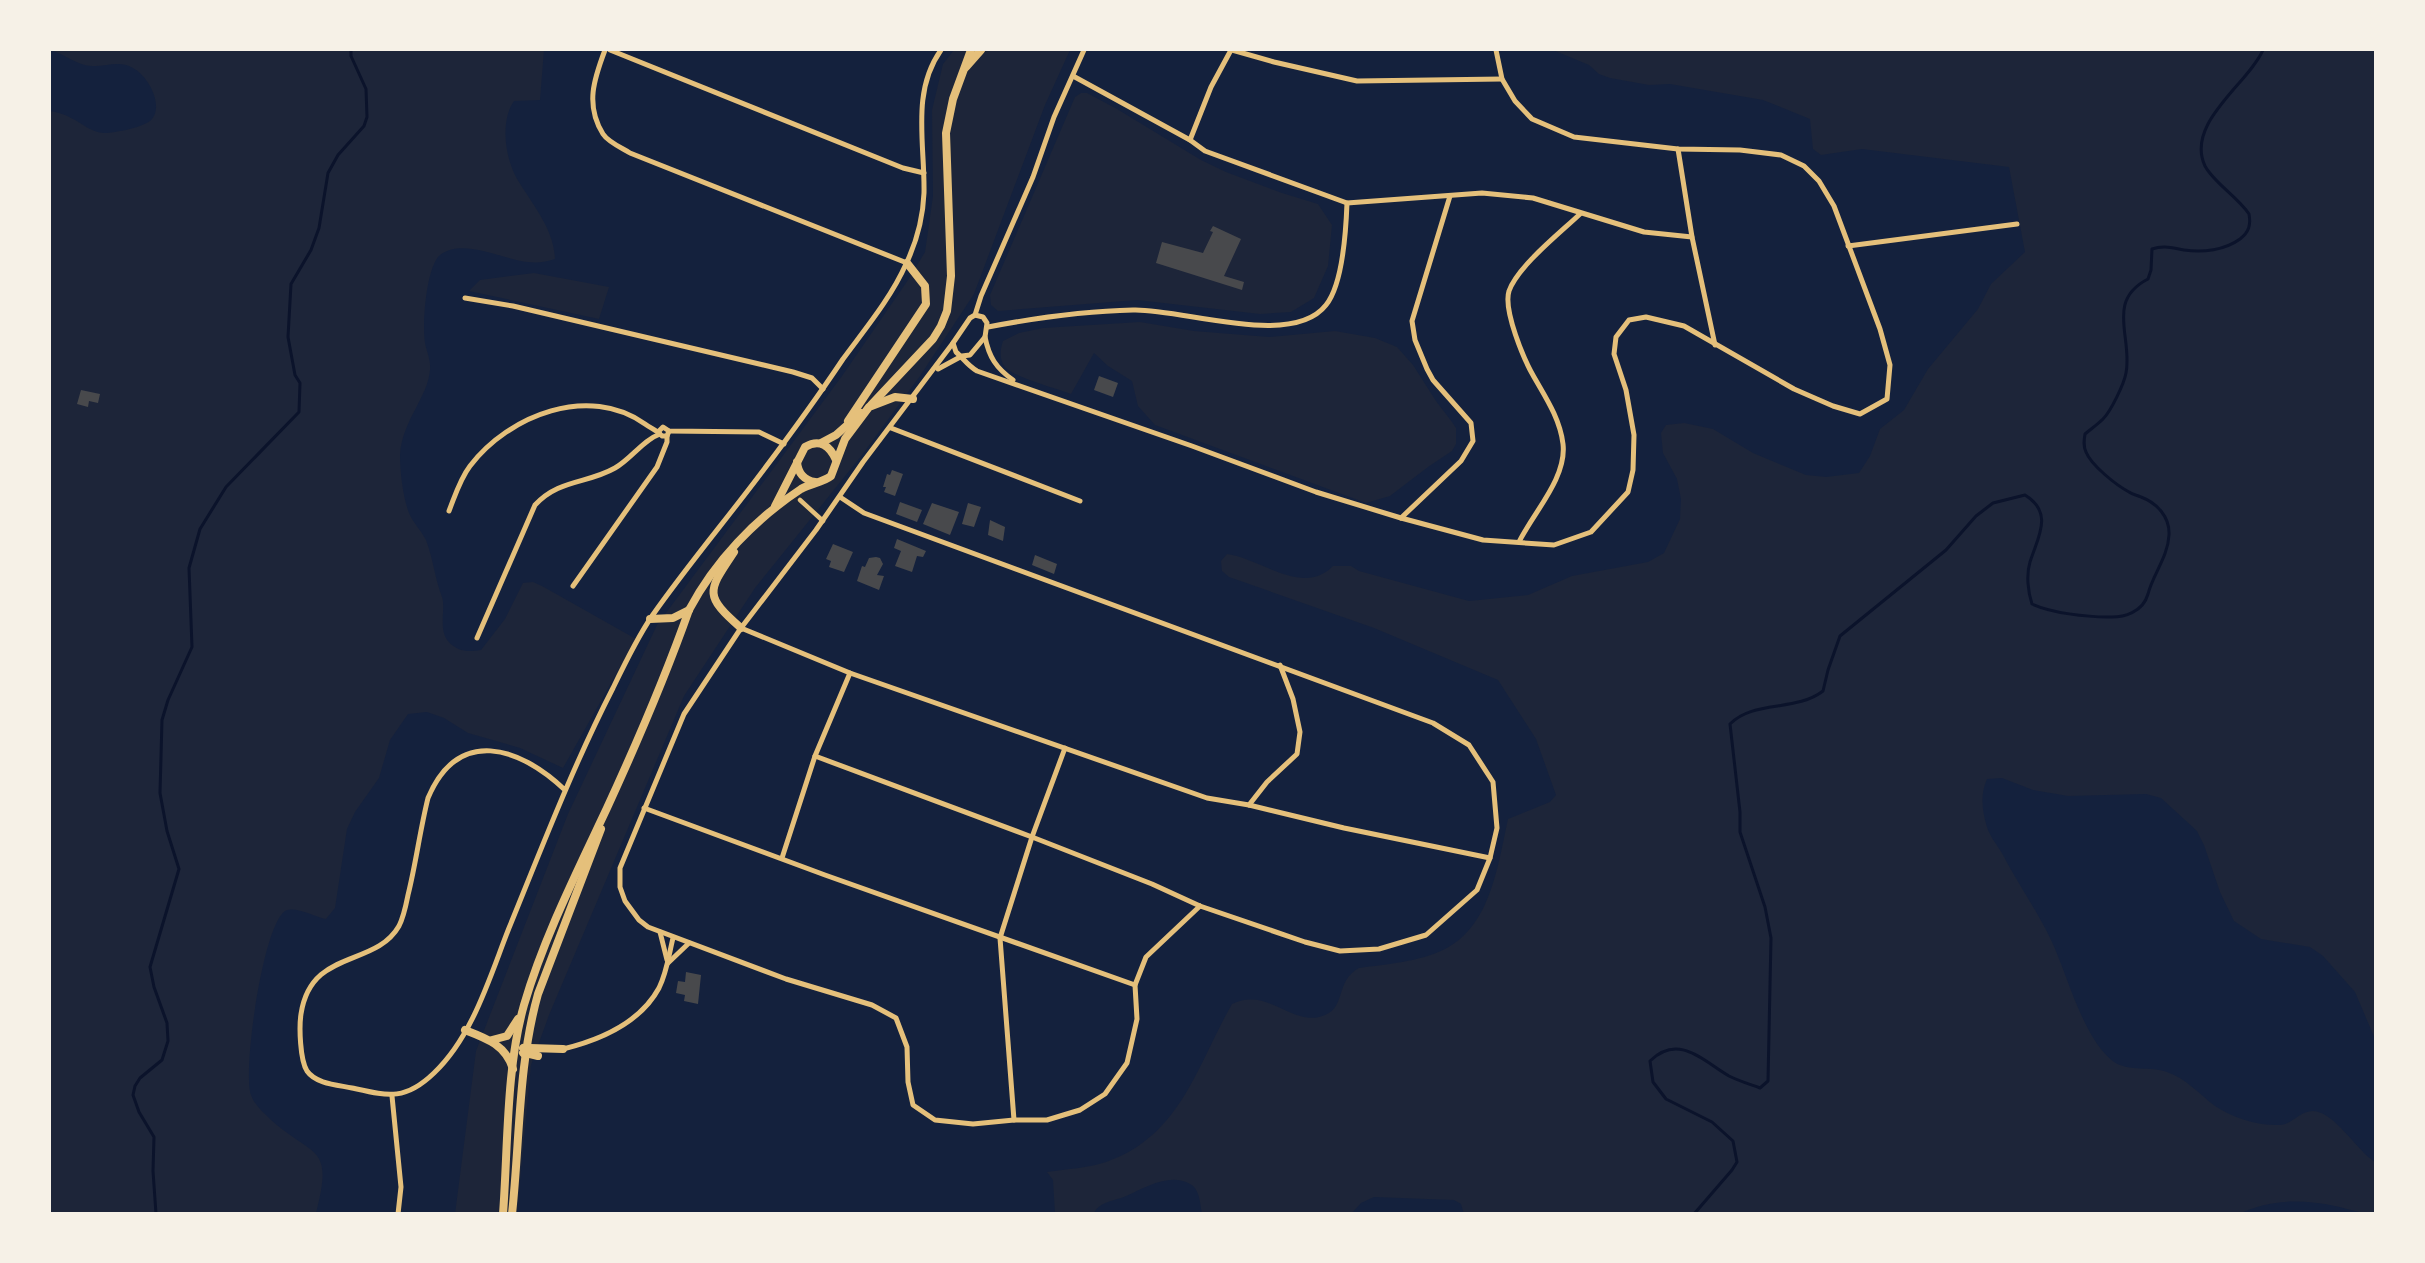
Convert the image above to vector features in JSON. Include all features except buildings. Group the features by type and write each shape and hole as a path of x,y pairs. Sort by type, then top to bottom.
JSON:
{"main road":[{"path":"774,507 805,447 821,443 836,435 869,407 928,345 942,326 947,311 951,276 946,133 953,99 971,50"},
{"path":"962,72 981,50"},
{"path":"845,427 926,304 925,286 907,263"},
{"path":"836,460 845,439 869,407 895,397 913,399"},
{"path":"492,1040 503,1038 510,1033 523,1010 568,892 607,808 689,610 715,567 774,507 805,487 831,476 836,467 836,460 832,450 821,443"},
{"path":"797,462 804,478 819,482"},
{"path":"741,628 717,606 713,592 717,578 744,538"},
{"path":"650,619 673,618 689,610"},
{"path":"512,1214 525,1051 530,1027 538,994 584,878 607,808"},
{"path":"511,1090 517,1079 520,1058 525,1051 521,1032 523,1010"},
{"path":"503,1214 511,1090 523,1010"},
{"path":"530,1027 533,1040 541,1052"},
{"path":"465,1030 492,1040 506,1054 513,1072"},
{"path":"525,1051 541,1052 563,1049"},
{"path":"524,1070 541,1052"}],"street":[{"path":"605,50 591,95 595,115 604,136 630,153 907,263"},
{"path":"610,50 903,168 924,173"},
{"path":"565,790 536,766 502,751 477,750 456,760 439,778 428,798 414,870 398,928 389,938 373,949 327,970 313,982 305,994 300,1025 304,1062 309,1074 322,1081 392,1096 411,1090 436,1072 465,1030 484,990 590,732 650,619 784,444 890,292 907,263 921,220 924,173 922,93 927,73 941,50"},
{"path":"1084,50 1054,117 1033,177 981,296 975,315 970,318 932,374 863,462 840,497 741,628 684,714 620,868 620,887 624,901 639,920 660,932 786,979 872,1005 896,1018 908,1047 908,1082 913,1105 935,1120 973,1124 1047,1120 1080,1110 1106,1094 1127,1063 1137,1019 1135,985 1146,957 1200,906"},
{"path":"1190,140 1211,87 1232,50 1357,81 1502,79"},
{"path":"953,343 956,352 972,368 1316,492 1483,540 1554,545 1591,532 1628,492 1633,470 1634,435 1626,390 1614,354 1616,337 1629,320 1646,317 1684,326 1794,389 1833,406 1860,414 1887,399 1890,365 1880,329 1834,206 1819,181 1804,166 1781,155 1740,150 1678,149 1574,137 1532,119 1515,101 1502,79 1496,50"},
{"path":"1073,76 1190,140 1205,151 1347,203 1482,193 1533,198 1644,232 1692,237"},
{"path":"1678,149 1692,237 1715,345"},
{"path":"1401,518 1461,461 1473,441 1470,423 1433,380 1427,369 1415,340 1412,321 1450,196"},
{"path":"988,327 1029,320 1134,309 1275,326 1309,319 1327,305 1336,282 1342,258 1347,203"},
{"path":"1519,542 1553,485 1560,465 1563,444 1553,410 1532,374 1513,331 1508,292 1520,271 1580,214"},
{"path":"1848,246 2016,224"},
{"path":"465,298 513,306 793,372 812,378 823,389"},
{"path":"932,374 962,356 970,355 985,337 988,327 983,317 975,315"},
{"path":"985,337 994,363 1000,371 1019,384"},
{"path":"449,511 463,478 484,450 517,426 553,409 571,406 605,408 627,413 659,433"},
{"path":"477,638 535,504 562,485 614,468 636,454 663,427 668,433"},
{"path":"891,428 1080,501"},
{"path":"668,433 759,432 784,444"},
{"path":"573,586 657,467 668,433"},
{"path":"815,756 1032,837 1152,884 1200,906 1305,942 1340,951 1379,949 1426,935 1477,890 1490,858 1497,828 1493,782 1469,745 1433,723 864,513 840,497"},
{"path":"800,500 822,521"},
{"path":"741,628 850,673 1207,798 1249,805 1344,828 1490,858"},
{"path":"1249,805 1267,782 1296,754 1300,732 1293,699 1280,665"},
{"path":"782,858 815,756 850,673"},
{"path":"1014,1120 1000,938 1032,837 1065,748"},
{"path":"644,808 1135,985"},
{"path":"660,932 668,963"},
{"path":"563,1049 610,1033 639,1013 659,988 668,963 673,938"},
{"path":"668,963 689,944"},
{"path":"392,1096 401,1187 398,1214"}],"shaded area":[{"path":"50,50 544,50 540,100 514,101 507,118 506,139 512,169 546,226 554,248 555,259 528,262 484,251 460,248 449,250 435,261 428,283 424,323 430,370 425,390 405,431 402,443 400,455 402,484 409,513 426,540 430,554 443,602 443,631 448,641 455,647 468,651 481,650 505,619 523,583 533,582 636,639 563,768 520,748 468,733 444,718 427,712 408,714 390,740 379,778 355,812 347,829 335,908 326,919 291,909 278,919 270,938 257,996 252,1028 249,1080 251,1095 260,1109 286,1132 309,1148 321,1163 323,1175 316,1213 50,1213 50,111 66,115 91,130 104,133 144,125 152,119 156,106 148,83 133,68 118,64 87,65"},
{"path":"954,50 1070,50 1045,105 974,294 920,376 862,455 755,588 684,696 549,1015 531,1065 517,1213 455,1214 476,1051 568,814 657,625 842,376 925,252 933,196 932,110 943,64"},
{"path":"1553,50 2375,50 2375,1039 2355,992 2323,956 2310,947 2261,939 2234,921 2220,892 2197,831 2161,798 2146,794 2068,796 2033,790 2002,778 1987,779 1982,803 1990,834 2046,931 2085,1023 2103,1052 2120,1065 2161,1070 2174,1075 2215,1106 2246,1120 2280,1125 2304,1113 2313,1111 2321,1113 2337,1124 2375,1162 2375,1213 2323,1204 2286,1202 2262,1205 2239,1214 1464,1214 1461,1204 1454,1200 1374,1197 1361,1203 1352,1213 1202,1214 1199,1197 1193,1186 1182,1181 1166,1180 1108,1202 1094,1213 1055,1213 1053,1180 1047,1172 1106,1162 1132,1150 1152,1135 1170,1117 1184,1096 1232,1004 1245,1000 1258,1000 1302,1017 1313,1018 1325,1015 1336,1006 1343,986 1352,973 1359,968 1425,957 1461,939 1483,910 1496,874 1508,819 1550,802 1556,795 1536,739 1498,680 1374,628 1229,577 1222,571 1221,561 1227,554 1295,577 1308,578 1321,575 1333,566 1351,566 1359,571 1469,601 1528,595 1572,576 1648,562 1664,553 1680,519 1681,499 1677,479 1663,453 1661,433 1666,425 1684,423 1713,429 1753,453 1806,475 1826,477 1859,473 1870,456 1880,429 1904,410 1928,369 1978,309 1991,284 2025,252 2009,167 1862,149 1821,155 1813,149 1810,119 1763,100 1670,84 1649,85 1610,78 1599,74 1589,65"},
{"path":"1081,93 1087,93 1117,109 1201,160 1226,172 1318,204 1332,225 1328,266 1314,298 1291,312 1260,314 1137,300 998,311 991,305 990,295 1075,97"},
{"path":"534,273 609,287 599,319 469,291 480,280"},
{"path":"1140,322 1194,331 1269,337 1335,331 1375,338 1397,347 1413,365 1456,428 1456,444 1452,451 1390,496 1366,503 1155,425 1138,406 1132,381 1108,366 1094,353 1071,394 1017,375 1005,367 1001,358 1003,341 1019,333 1043,328"}],"waterway":[{"path":"156,1214 153,1171 154,1137 139,1112 133,1095 140,1078 162,1060 168,1041 167,1023 154,987 150,967 179,869 167,831 160,793 162,720 168,700 192,647 189,568 200,529 226,487 299,412 300,383 295,375 288,337 291,284 311,250 319,228 328,173 338,155 364,126 367,117 366,89 351,56 351,50"},
{"path":"1694,1214 1737,1162 1733,1141 1712,1122 1666,1099 1653,1082 1650,1061 1671,1049 1681,1049 1700,1057 1729,1076 1760,1088 1768,1081 1771,938 1765,907 1740,832 1740,812 1730,724 1750,712 1800,702 1823,691 1840,636 1946,550 1976,516 1993,503 2025,495 2034,502 2039,510 2040,535 2028,572 2032,604 2069,614 2108,617 2132,613 2146,600 2166,551 2169,535 2167,522 2152,503 2124,489 2098,469 2085,450 2085,434 2106,415 2123,384 2127,360 2124,309 2127,298 2135,288 2148,279 2152,249 2164,247 2191,251 2214,250 2234,243 2247,231 2249,214 2209,172 2201,150 2211,119 2263,50"}]}
